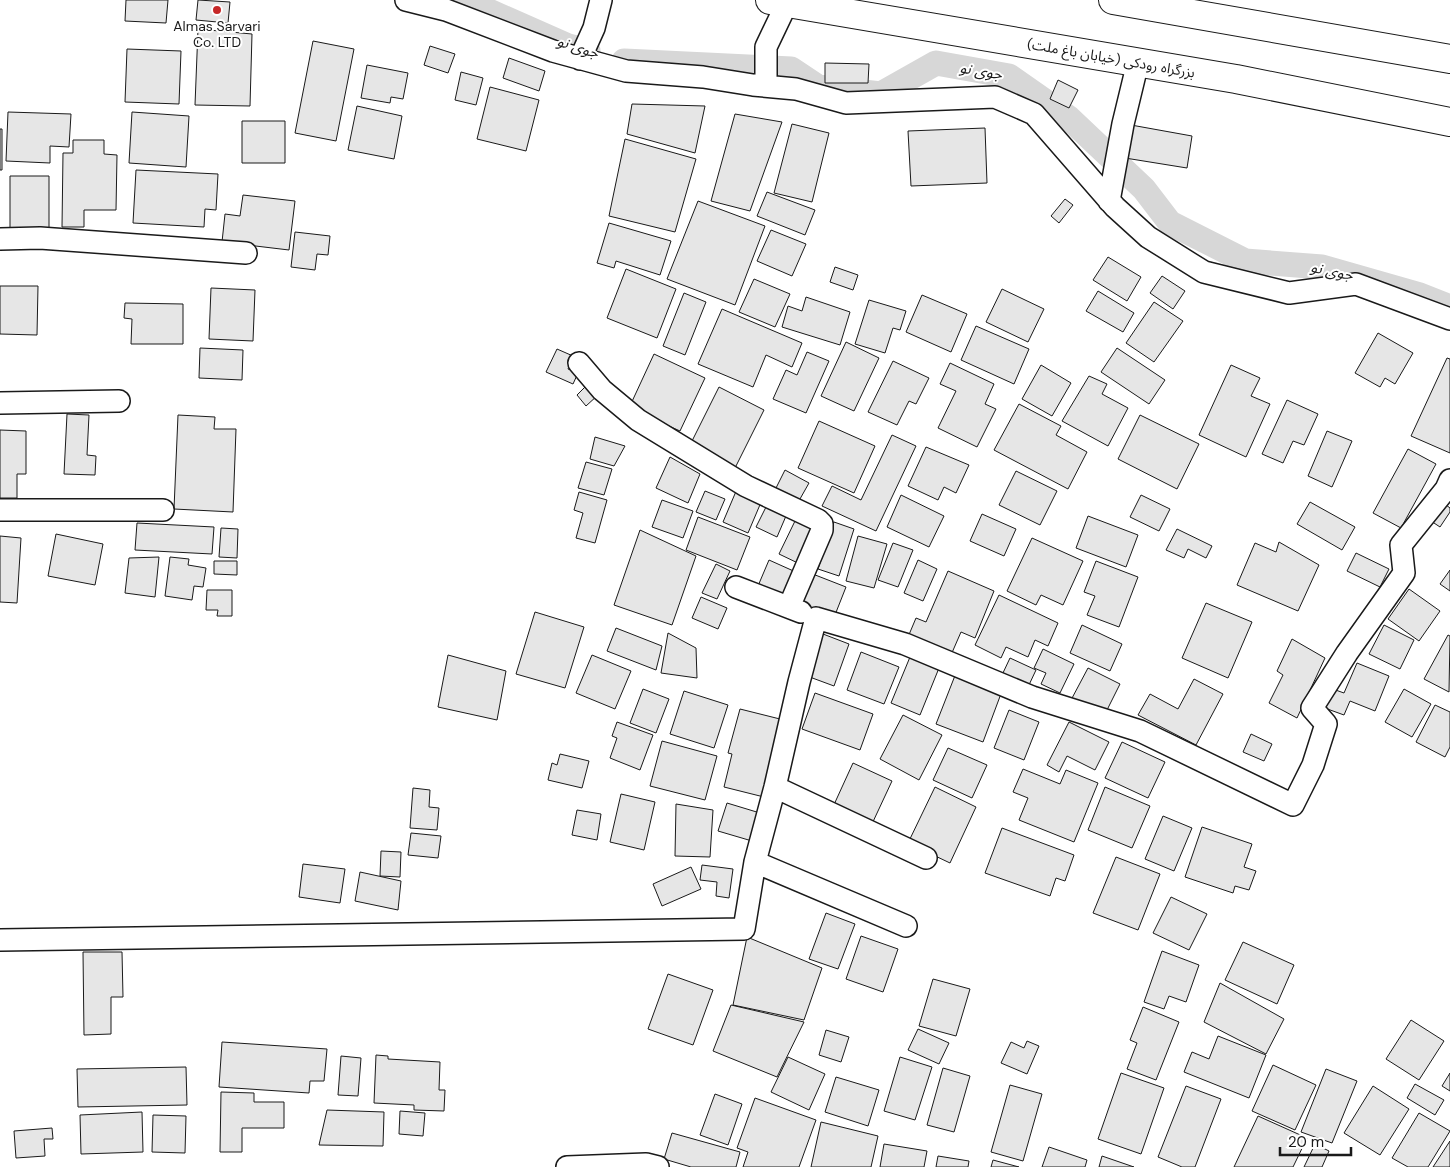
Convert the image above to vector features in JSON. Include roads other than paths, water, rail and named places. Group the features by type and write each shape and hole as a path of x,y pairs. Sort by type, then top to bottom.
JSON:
{"highway":[{"path":"1113,0 1450,59"},
{"name":"بزرگراه رودکی (خیابان باغ ملت)","path":"778,1 1236,79 1450,122"}],"street":[{"path":"406,0 446,10 553,51 581,56 626,71 703,77 753,85 766,79 846,103 995,96 1034,114 1109,200 1148,237 1204,272 1288,293 1356,284 1450,319"},
{"path":"581,56 594,28 601,0"},
{"path":"766,79 766,47 778,1"},
{"path":"1109,200 1123,124 1138,62"},
{"path":"0,239 40,238 246,254"},
{"path":"580,363 602,390 638,420 746,486 818,520 822,524 822,530 789,607"},
{"path":"0,403 119,401"},
{"path":"736,587 816,618 905,644 1032,697 1140,731 1293,805 1313,765 1326,724 1312,708 1347,653 1404,573 1401,545 1446,489 1450,480"},
{"path":"0,510 162,510"},
{"path":"0,940 744,930 755,862 816,618"},
{"path":"775,787 926,858"},
{"path":"755,862 906,926"},
{"path":"567,1167 646,1164 658,1167"}],"waterway":[{"name":"جوی نو","path":"464,0 568,46 588,51"},
{"name":"جوی نو","path":"624,61 791,69 818,87 881,94 936,63 1009,76 1069,118 1144,189 1170,223 1245,261 1322,267 1420,295 1450,307"}],"place":[{"name":"Almas Sarvari Co. LTD","path":"217,10"}]}
